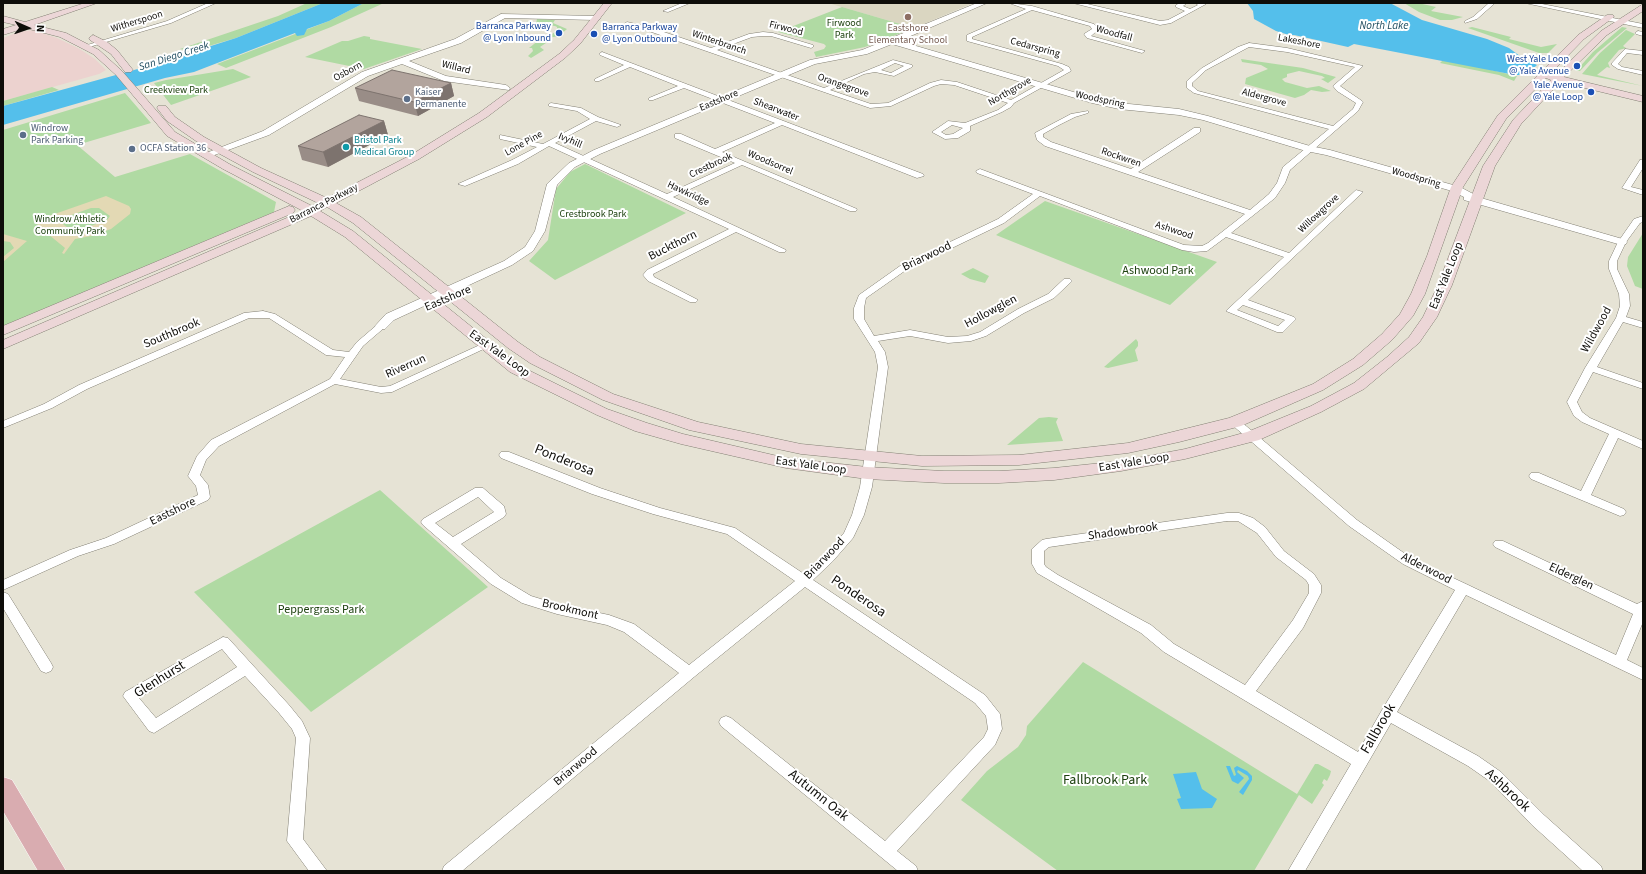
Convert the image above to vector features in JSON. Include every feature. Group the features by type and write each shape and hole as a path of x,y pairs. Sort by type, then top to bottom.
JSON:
{"main road":[{"path":"3,32 79,3"},
{"path":"40,20 93,3"},
{"name":"Barranca Parkway","path":"3,331 300,204 322,200 415,157 483,115 562,56 578,42 608,3"},
{"name":"East Yale Loop","path":"86,36 100,42 114,52 124,71 171,134 206,155 312,210 349,234 485,346 515,368 535,380 602,412 642,427 681,439 746,455 786,463 867,473 944,477 1054,474 1128,465 1185,454 1253,436 1316,409 1359,386 1392,360 1414,340 1430,317 1445,285 1489,166 1518,122 1581,54 1620,22 1643,7"},
{"name":"Barranca Parkway","path":"3,345 312,210 322,200 432,136 506,88 545,59 568,38 591,8"},
{"name":"East Yale Loop","path":"3,12 30,21 87,46 124,71"},
{"name":"East Yale Loop","path":"138,89 171,118 200,139 257,170 322,200 362,224 513,345 535,360 608,397 695,426 801,449 870,457 964,462 1074,455 1128,448 1179,437 1235,422 1281,404 1318,387 1358,362 1387,337 1406,316 1418,294 1455,192 1480,149 1502,117 1544,73 1582,37 1617,12"},
{"name":"East Yale Loop","path":"3,19 18,22 40,20 74,30"},
{"path":"3,27 18,22"},
{"path":"1544,73 1643,100"},
{"path":"1560,77 1643,93"},
{"path":"3,788 53,871"}],"street":[{"name":"Witherspoon","path":"87,46 169,22 213,3"},
{"path":"666,11 687,3"},
{"name":"Eastshore","path":"3,585 74,553 122,536 204,497 202,486 194,476 201,459 215,443 334,381 360,344 381,326 394,323 450,294 495,279 508,263 529,249 536,239 544,219 549,191 552,184 572,165 584,158 813,62 864,52 893,42 983,3"},
{"name":"Woodfall","path":"1012,3 1092,25 1096,28 1087,34 1089,37 1142,51"},
{"path":"1076,3 1160,23 1169,22 1203,4 1198,3"},
{"path":"1184,3 1178,6 1190,11"},
{"path":"1467,22 1475,18 1492,3"},
{"path":"1528,3 1643,26"},
{"name":"Cedarspring","path":"1032,8 969,36 969,40 1067,68 1066,72 1042,85"},
{"path":"1082,22 1106,11"},
{"name":"Osborn","path":"206,155 266,133 364,74 458,41 504,16 584,18"},
{"path":"584,18 597,18"},
{"name":"Winterbranch","path":"627,24 647,28 781,75"},
{"name":"Firwood","path":"712,50 751,35 763,34 771,34 811,46"},
{"name":"Woodspring","path":"893,42 1103,103 1192,115 1309,149 1323,156 1455,192 1622,242"},
{"name":"Lakeshore","path":"1189,87 1189,82 1204,69 1244,46 1258,45 1330,58 1360,66 1336,86 1339,90 1360,102"},
{"path":"1643,53 1629,50 1625,51 1614,64 1615,66 1643,73"},
{"name":"Shearwater","path":"602,54 920,176"},
{"name":"Willard","path":"402,61 444,78 506,88"},
{"path":"597,80 629,65"},
{"path":"824,90 862,73 875,70"},
{"name":"Orangegrove","path":"781,75 864,105 880,107 889,105 932,84 947,82 1012,102"},
{"name":"Northgrove","path":"966,125 1000,111 1009,106 1012,102 1042,85"},
{"path":"651,99 684,86"},
{"name":"Aldergrove","path":"1189,87 1201,93 1334,128"},
{"name":"Ashwood","path":"980,171 1182,247 1204,249 1228,232 1272,196 1281,183 1286,169 1356,110 1360,102"},
{"path":"551,104 579,109 595,119 617,125"},
{"name":"Rockwren","path":"1086,112 1073,115 1056,123 1039,133 1040,138 1048,144 1251,213"},
{"name":"Lone Pine","path":"462,184 515,162 545,144 595,119"},
{"path":"716,151 781,123"},
{"path":"1132,172 1197,130"},
{"name":"Woodsorrel","path":"678,136 853,209"},
{"name":"Ivyhill","path":"503,137 545,144 584,158"},
{"name":"Hawkridge","path":"584,158 782,250"},
{"path":"1643,162 1626,188 1643,193"},
{"name":"Crestbrook","path":"667,197 741,163"},
{"name":"Willowgrove","path":"1242,300 1291,320 1280,330 1231,311 1242,300 1359,192"},
{"name":"Briarwood","path":"450,871 689,673 805,580 829,558 849,535 858,515 867,473 884,367 880,352 859,319 858,308 862,297 903,268 1000,221 1038,194"},
{"name":"Wildwood","path":"1615,434 1578,414 1572,402 1590,368 1621,318 1625,306 1624,294 1613,268 1613,261 1622,242 1637,221 1643,219"},
{"name":"Buckthorn","path":"693,300 651,279 648,275 650,272 736,229"},
{"path":"1228,232 1292,254"},
{"name":"Hollowglen","path":"872,339 910,333 948,340 968,339 983,334 1021,311 1051,296 1067,281"},
{"name":"Southbrook","path":"3,425 48,406 83,387 247,316 263,314 272,316 330,353 351,355"},
{"path":"1621,318 1643,325"},
{"name":"Riverrun","path":"334,381 386,390 485,346"},
{"path":"1590,368 1643,386"},
{"name":"Alderwood","path":"1235,422 1353,523 1408,561 1643,674"},
{"path":"1584,497 1615,434 1643,445"},
{"name":"Ponderosa","path":"505,455 596,491 657,511 731,530 980,699 993,714 995,729 990,741 886,851"},
{"path":"1536,476 1620,512"},
{"name":"Brookmont","path":"453,543 500,514 500,509 479,491 427,522 496,581 527,600 557,609 609,620 629,628 689,673"},
{"name":"Shadowbrook","path":"1247,693 1298,624 1315,593 1315,585 1310,577 1280,554 1261,530 1249,521 1239,517 1227,517 1046,543 1038,549 1038,564 1042,570 1054,578 1146,629 1169,648 1247,693 1314,735 1360,760"},
{"name":"Elderglen","path":"1499,544 1642,610 1620,663"},
{"name":"Fallbrook","path":"1296,871 1387,714 1463,588"},
{"path":"3,597 46,667"},
{"name":"Glenhurst","path":"247,668 154,727 130,696 223,642 247,668 297,725 303,738 295,841 319,871"},
{"name":"Ashbrook","path":"1387,714 1473,761 1496,777 1538,820 1595,871"},
{"name":"Autumn Oak","path":"726,722 910,871"}],"shaded area":[{"name":"Eastshore Elementary School","path":"828,3 973,3 914,28"},
{"path":"33,30 57,38 78,48 95,59 106,70 99,74 3,101 3,38 18,32"}],"green space":[{"path":"307,3 323,3 236,38 202,48 186,50 180,49 278,16"},
{"path":"364,3 384,3 331,27 226,68 217,64 329,21"},
{"path":"1404,3 1418,3 1436,7 1431,11 1463,17 1452,20 1440,20 1419,12"},
{"name":"Firwood Park","path":"842,7 914,28 865,47 816,57 814,52 824,49 826,46 824,44 778,32"},
{"path":"537,19 555,20 553,23 567,29 559,36 548,38 546,43 540,47 544,50 531,58 528,56 533,51 532,48 529,48 539,40 537,40 550,36 557,30 557,27 555,26 536,24"},
{"path":"1472,27 1511,37 1509,39 1541,47 1557,44 1548,53 1539,53 1468,28"},
{"path":"1622,27 1627,28 1597,53 1580,71 1576,71 1593,52"},
{"path":"1626,30 1635,34 1623,46 1626,48 1619,50 1608,63 1610,68 1607,67 1597,75 1643,86 1582,74 1600,53"},
{"path":"364,36 370,37 370,39 422,49 364,69 305,57 342,41 348,41"},
{"path":"1241,59 1303,68 1336,77 1328,83 1321,79 1325,78 1322,76 1299,71 1287,74 1287,77 1282,79 1285,82 1307,88 1319,86 1331,91 1322,92 1311,90 1304,95 1295,98 1245,84 1246,78 1268,69 1261,65 1242,62"},
{"path":"1443,60 1517,76 1514,81 1499,75 1440,63"},
{"name":"Creekview Park","path":"233,69 251,77 171,105 154,83 166,80"},
{"path":"52,87 59,90 3,106 3,101"},
{"name":"Windrow Athletic Community Park","path":"125,93 151,123 77,145 115,177 190,154 276,202 274,212 3,326 3,130"},
{"name":"Crestbrook Park","path":"585,164 686,213 555,280 529,261 548,240 556,189 570,172"},
{"name":"Ashwood Park","path":"1045,201 1217,262 1170,305 996,235"},
{"path":"1643,233 1643,289 1635,286 1627,266 1628,257"},
{"path":"973,268 989,276 985,283 970,279 961,274"},
{"path":"1136,339 1138,346 1135,350 1138,361 1108,368 1104,367"},
{"path":"1039,418 1058,418 1056,422 1063,441 1007,445"},
{"name":"Peppergrass Park","path":"380,490 488,587 311,712 194,592"},
{"name":"Fallbrook Park","path":"1083,662 1297,794 1315,764 1318,764 1331,771 1330,775 1327,781 1324,779 1322,783 1324,785 1312,804 1299,795 1254,871 1058,871 961,800 987,771 1018,747 1026,735 1027,726"}],"sand":[{"path":"106,196 129,206 131,209 130,214 111,229 91,236 75,239 64,254 62,253 65,248 37,225 46,217","holes":["91,208 99,208 110,216 107,220 80,230 71,230 60,222 63,218"]},
{"path":"3,234 27,241 3,262 3,257 14,248 10,242 3,241"}],"water":[{"name":"San Diego Creek","path":"323,3 364,3 329,21 307,29 304,35 297,36 295,33 194,72 165,78 3,125 3,106 145,67 236,38"},
{"name":"North Lake","path":"1247,3 1390,3 1422,20 1487,39 1509,48 1524,59 1537,65 1526,75 1515,75 1354,44 1348,47 1289,35 1276,31 1254,19 1253,11"},
{"path":"1226,766 1230,766 1234,776 1236,775 1234,768 1237,766 1247,771 1252,776 1252,780 1243,795 1239,792 1249,779 1248,776 1238,770 1237,772 1244,778 1238,784 1232,781"},
{"path":"1196,772 1202,789 1217,799 1212,808 1181,809 1177,799 1181,798 1173,774"}],"building":[{"path":"392,70 451,83 414,102 355,88"},
{"path":"359,115 384,121 323,152 298,146"}],"place":[{"name":"Eastshore Elementary School","path":"908,17"},
{"name":"Barranca Parkway @ Lyon Inbound","path":"559,33"},
{"name":"Barranca Parkway @ Lyon Outbound","path":"594,34"},
{"name":"West Yale Loop @ Yale Avenue","path":"1577,66"},
{"name":"Yale Avenue @ Yale Loop","path":"1591,92"},
{"name":"Kaiser Permanente","path":"407,99"},
{"name":"Windrow Park Parking","path":"23,135"},
{"name":"Bristol Park Medical Group","path":"346,147"},
{"name":"OCFA Station 36","path":"132,149"}]}
